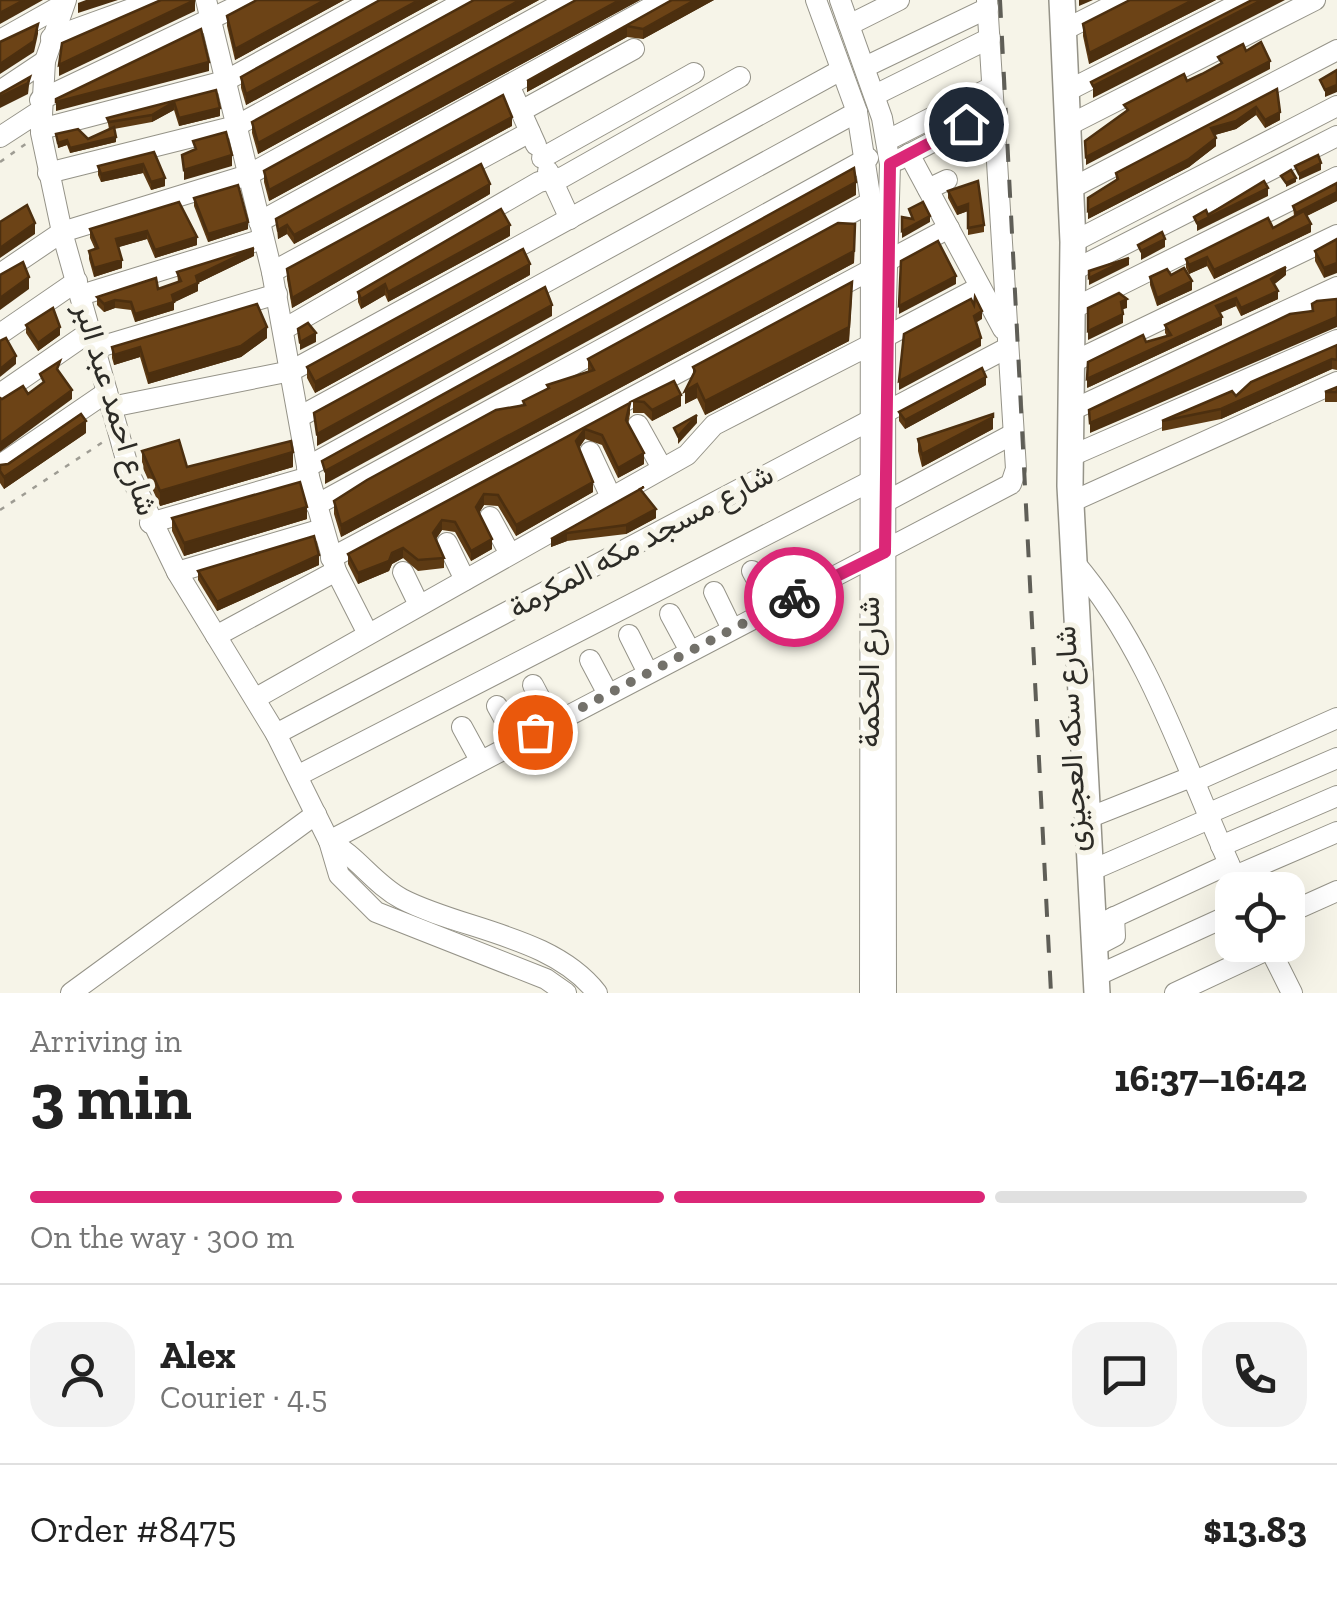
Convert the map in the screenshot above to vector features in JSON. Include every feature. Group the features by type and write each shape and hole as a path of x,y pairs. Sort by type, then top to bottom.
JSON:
{"main road":[{"name":"شارع سكه العجيزى","path":"1062,0 1074,270 1071,494 1090,870 1100,930 1092,987"},
{"name":"شارع سكه العجيزى","path":"1071,494 1061,530 1092,987"}],"street":[{"path":"51,38 156,0"},
{"path":"0,138 40,118 209,10 250,0"},
{"path":"40,118 225,80 373,0"},
{"path":"48,173 236,126 467,0"},
{"path":"0,274 62,232 248,175 568,0"},
{"path":"0,334 79,288 261,231 509,85 664,0"},
{"name":"شارع الحكمة","path":"816,0 857,112 868,158 879,264 877,417 885,502 877,556 870,993"},
{"name":"شارع الحكمة","path":"840,0 888,140 900,159 879,264"},
{"path":"849,24 898,0"},
{"path":"1064,30 1123,0"},
{"path":"1067,91 1246,0"},
{"path":"1069,125 1315,0"},
{"path":"0,40 65,2"},
{"name":"شارع احمد عبد البر","path":"65,2 45,61 40,118 48,173 118,432 150,523 276,734 329,841 339,875 376,912 546,979 566,993"},
{"path":"329,841 1011,484 1015,478 1013,434 988,4 865,66"},
{"path":"209,10 277,294 308,472 322,529 333,565 368,634"},
{"path":"875,95 990,38"},
{"path":"520,111 634,49"},
{"path":"1072,188 1337,50"},
{"path":"0,90 45,61"},
{"path":"0,465 109,400 291,371 841,70"},
{"path":"542,158 694,73"},
{"path":"284,329 539,182 563,178 740,77"},
{"path":"509,85 570,219"},
{"path":"888,140 992,87"},
{"path":"1073,242 1337,106"},
{"path":"994,110 900,159 937,185 948,228 1007,342"},
{"path":"299,417 857,112"},
{"path":"272,272 530,132"},
{"path":"1074,270 1337,136"},
{"path":"150,523 308,472 868,158"},
{"path":"1074,308 1337,177"},
{"path":"316,504 872,202"},
{"path":"216,636 333,565 948,228"},
{"path":"1073,362 1337,235"},
{"path":"256,698 662,468 698,446 714,426 980,286"},
{"path":"1072,410 1337,287"},
{"path":"0,394 93,339 277,294"},
{"path":"1071,456 1337,340"},
{"name":"شارع مسجد مكه المكرمة","path":"276,734 877,417 1007,342"},
{"path":"1071,494 1337,382"},
{"name":"شارع الحكمة","path":"877,417 869,482 877,556 886,993"},
{"path":"638,425 662,468"},
{"path":"885,502 1013,434"},
{"path":"590,452 611,497"},
{"path":"298,776 869,482"},
{"path":"490,517 510,554"},
{"path":"176,572 322,529"},
{"path":"447,543 465,580"},
{"path":"1074,562 1122,628 1232,869"},
{"path":"752,570 772,608"},
{"path":"402,572 419,605"},
{"path":"714,592 732,629"},
{"path":"670,614 690,651"},
{"path":"629,636 648,673"},
{"path":"590,660 608,694"},
{"path":"533,685 553,722"},
{"path":"498,706 516,742"},
{"path":"1088,818 1337,718"},
{"path":"462,727 480,760"},
{"path":"1090,870 1337,758"},
{"path":"1232,869 1337,796"},
{"path":"70,993 316,814"},
{"path":"1100,930 1232,869 1337,832"},
{"name":"شارع احمد عبد البر","path":"329,841 401,898 536,950 585,978 597,993"},
{"path":"1305,905 1337,891"},
{"path":"1092,987 1215,923"},
{"path":"1175,993 1238,962"},
{"path":"1276,962 1292,993"}],"path":[{"path":"0,162 40,118"},
{"path":"0,510 118,432"}],"building":[{"path":"0,0 24,0 0,13"},
{"path":"161,0 195,0 59,65 62,43"},
{"path":"257,0 325,0 235,49 227,16"},
{"path":"380,0 419,0 246,94 241,77"},
{"path":"474,0 520,0 258,143 252,122"},
{"path":"576,0 620,0 269,190 264,171"},
{"path":"672,0 695,0 643,29 627,26 527,81"},
{"path":"1130,0 1193,0 1089,53 1083,24"},
{"path":"1252,0 1262,0 1093,86 1091,82"},
{"path":"38,24 34,41 0,64 0,42"},
{"path":"201,29 209,62 56,102 56,99"},
{"path":"1261,42 1270,61 1086,157 1085,141 1128,110 1124,105 1184,74 1187,81 1202,74 1222,63 1218,57 1243,44 1246,51"},
{"path":"1337,70 1337,85 1325,90 1320,80"},
{"path":"30,77 28,83 0,97 0,94"},
{"path":"1277,89 1280,112 1265,120 1256,107 1236,121 1211,128 1216,138 1189,159 1088,211 1088,198 1118,179 1116,173"},
{"path":"216,90 220,108 179,118 174,102 152,115 109,122 107,118"},
{"path":"503,95 512,117 294,235 287,225 278,230 276,219"},
{"path":"114,127 116,137 70,148 67,140 58,143 56,134 78,129 88,139"},
{"path":"226,132 232,155 184,170 182,155 196,149 193,141"},
{"path":"154,152 165,178 151,182 143,164 101,174 98,166"},
{"path":"1318,155 1321,163 1299,174 1295,166"},
{"path":"481,164 490,184 292,298 287,269"},
{"path":"854,168 856,182 325,471 322,461"},
{"path":"1291,170 1296,178 1286,183 1281,176"},
{"path":"978,181 984,225 968,228 968,204 957,208 948,191"},
{"path":"1264,181 1268,188 1197,223 1194,217 1206,210 1208,215"},
{"path":"1337,183 1337,192 1296,213 1293,206"},
{"path":"238,185 248,222 208,234 194,198"},
{"path":"179,202 197,237 155,250 147,231 116,239 122,260 94,268 89,251 98,248 90,229"},
{"path":"923,202 930,216 902,231 902,217 913,219 909,209"},
{"path":"27,205 35,223 0,248 0,222"},
{"path":"501,209 510,225 388,292 385,284 361,299 358,292"},
{"path":"1304,211 1311,224 1214,270 1207,257 1189,265 1186,259 1268,218 1273,228"},
{"path":"838,223 855,224 854,251 341,525 334,501 367,480 496,410 525,405 523,401 549,388 547,385 594,370 588,359"},
{"path":"1162,232 1165,239 1141,251 1138,245"},
{"path":"1337,239 1337,263 1324,268 1315,251"},
{"path":"938,241 956,276 899,306 901,261"},
{"path":"254,248 196,276 198,283 172,295 174,302 135,314 131,302 115,300 104,304 97,297 156,278 158,289 181,281 177,272"},
{"path":"523,249 530,264 315,382 307,367"},
{"path":"1129,258 1089,278 1089,271"},
{"path":"23,262 29,277 0,298 0,275"},
{"path":"1286,267 1271,279 1278,291 1241,308 1236,298 1216,306 1222,317 1087,379 1088,362 1143,335 1146,342 1171,335 1165,325"},
{"path":"1184,268 1192,281 1157,298 1150,277 1167,269 1171,275"},
{"path":"852,282 849,327 705,401 697,384 685,391 695,371 693,367"},
{"path":"545,287 552,305 317,434 314,413"},
{"path":"1119,293 1127,299 1121,302 1123,314 1088,331 1088,308"},
{"path":"975,297 982,311 974,316 981,338 899,381 904,334 971,299 974,305"},
{"path":"1337,299 1337,317 1090,423 1089,410 1290,314 1313,311 1312,304 1317,301"},
{"path":"257,304 267,327 241,346 148,374 140,347 114,355 112,347"},
{"path":"53,308 60,327 38,343 26,325"},
{"path":"308,323 316,333 300,342 298,329"},
{"path":"6,338 16,356 0,369 0,341"},
{"path":"1337,345 1337,360 1221,409 1162,421 1232,391 1236,396 1251,382"},
{"path":"60,361 57,369 72,390 0,443 0,398 23,386 28,394 44,382 40,374"},
{"path":"982,368 986,377 905,420 899,412"},
{"path":"674,381 681,395 652,410 644,402 633,401"},
{"path":"630,403 626,420 644,453 618,468 602,435 585,429 576,441 593,482 516,525 498,495 484,494 476,507 492,539 471,551 455,522 442,520 433,533 444,558 418,560 403,548 392,553 389,561 358,573 348,554"},
{"path":"81,414 86,421 4,477 0,465 8,464"},
{"path":"697,415 678,436 674,428"},
{"path":"993,417 922,454 918,439"},
{"path":"179,440 187,467 291,441 293,452 160,491 142,451"},
{"path":"300,482 307,507 184,543 172,518"},
{"path":"640,489 656,509 626,525 551,539"},
{"path":"314,536 319,555 217,602 198,571"}],"railway":[{"path":"1000,0 1051,993"}],"way so far":[{"path":"535,732 794,597"}],"route":[{"path":"794,597 885,552 890,164 966,124"}]}
